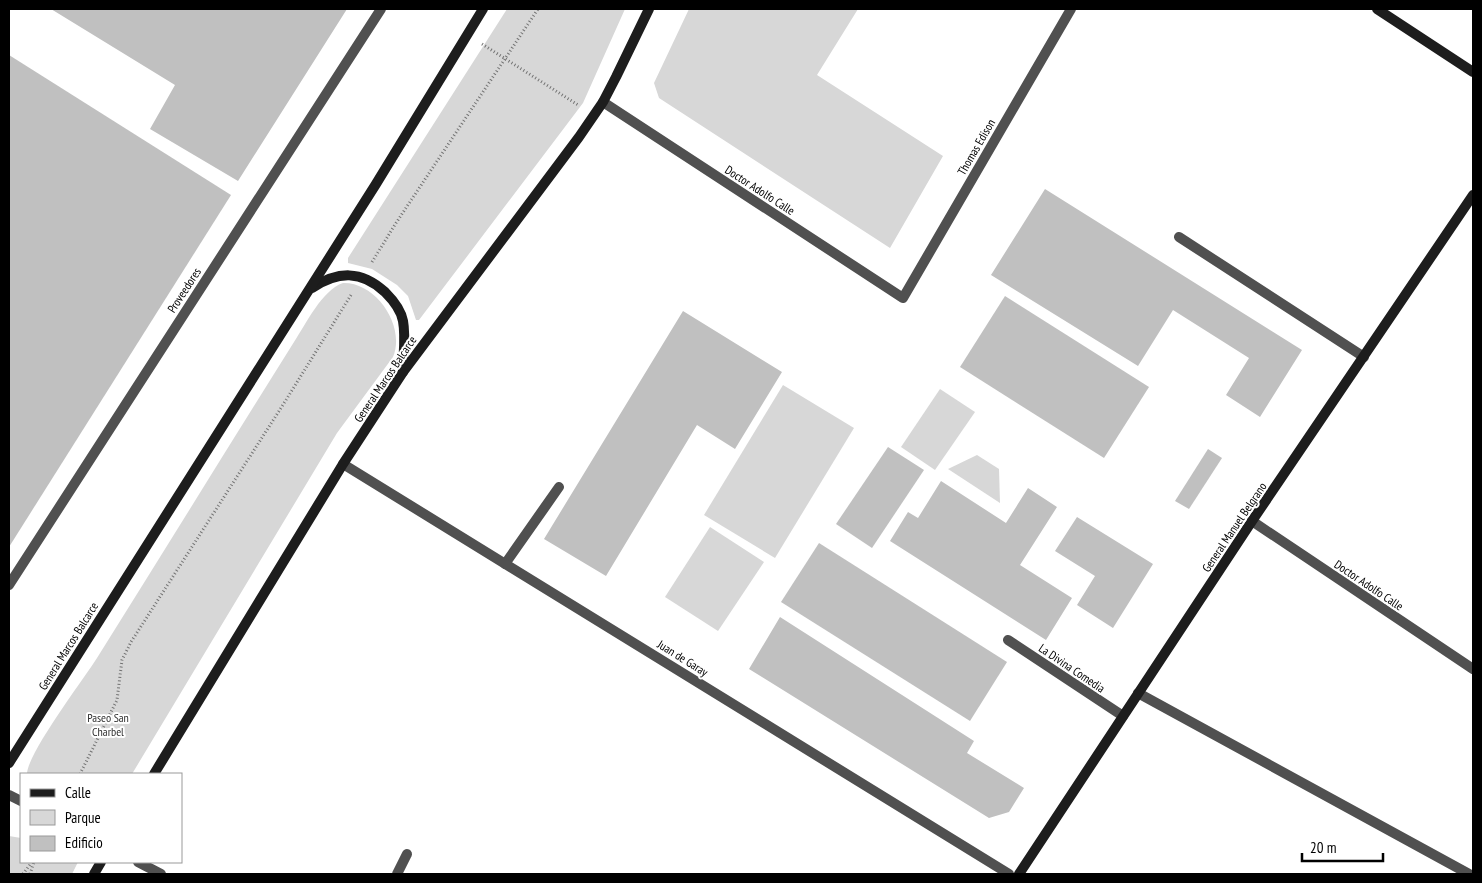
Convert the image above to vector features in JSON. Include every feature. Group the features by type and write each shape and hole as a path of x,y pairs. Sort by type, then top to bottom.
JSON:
{"main road":[{"name":"General Marcos Balcarce","path":"9,763 376,184 483,9"},
{"name":"General Marcos Balcarce","path":"155,773 343,464 403,372 603,102 634,43 649,9"},
{"path":"1376,9 1473,72"},
{"name":"General Manuel Belgrano","path":"1019,874 1252,522 1473,195"},
{"path":"308,291 323,281 344,275 362,277 381,289 391,298 403,321 403,372"},
{"path":"94,874 100,863"}],"street":[{"name":"Proveedores","path":"9,585 381,9"},
{"name":"Thomas Edison","path":"903,298 1071,9"},
{"name":"Doctor Adolfo Calle","path":"603,102 903,298"},
{"path":"1179,238 1364,357"},
{"name":"Juan de Garay","path":"343,464 1009,874"},
{"path":"505,564 559,487"},
{"name":"Doctor Adolfo Calle","path":"1252,522 1473,669"},
{"name":"La Divina Comedia","path":"1008,640 1123,716"},
{"path":"1138,693 1469,874"},
{"path":"9,795 20,801"},
{"path":"397,874 407,854"},
{"path":"140,863 161,874"}],"path":[{"path":"80,773 117,700 122,660 131,642 281,408 396,223 538,9"},
{"path":"466,35 593,115"},
{"path":"23,874 32,863"}],"green space":[{"path":"507,9 625,9 583,103 419,320 416,320 408,296 397,285 372,269 348,263 348,258"},
{"path":"689,9 858,9 817,75 943,156 890,248 659,98 654,83"},
{"name":"Paseo San Charbel","path":"343,283 355,285 367,290 377,298 392,320 396,345 393,357 337,433 133,773 27,773 29,764 45,734 97,658 309,317 321,300 335,287"},
{"path":"783,385 854,428 775,558 704,515"},
{"path":"940,389 975,412 935,470 901,447"},
{"path":"977,455 999,469 1000,503 948,469"},
{"path":"710,527 764,562 718,631 665,597"},
{"path":"9,836 20,838 20,863 78,863 72,874 9,874"}],"building":[{"path":"51,9 347,9 238,181 150,129 175,85"},
{"path":"9,55 231,195 9,547"},
{"path":"1045,189 1302,350 1260,417 1226,395 1249,358 1173,310 1138,366 991,275"},
{"path":"1005,296 1149,387 1104,458 960,367"},
{"path":"683,311 782,372 735,449 697,425 606,576 544,539"},
{"path":"888,447 924,470 872,548 836,524"},
{"path":"1208,449 1222,458 1189,509 1175,501"},
{"path":"941,481 1006,523 1028,488 1057,507 1020,565 1072,598 1046,640 890,541 908,512 918,518"},
{"path":"1077,517 1153,564 1113,628 1077,605 1095,576 1055,551"},
{"path":"819,543 1007,662 970,721 781,602"},
{"path":"780,617 974,741 967,753 1024,788 1009,812 989,818 749,669"}]}
